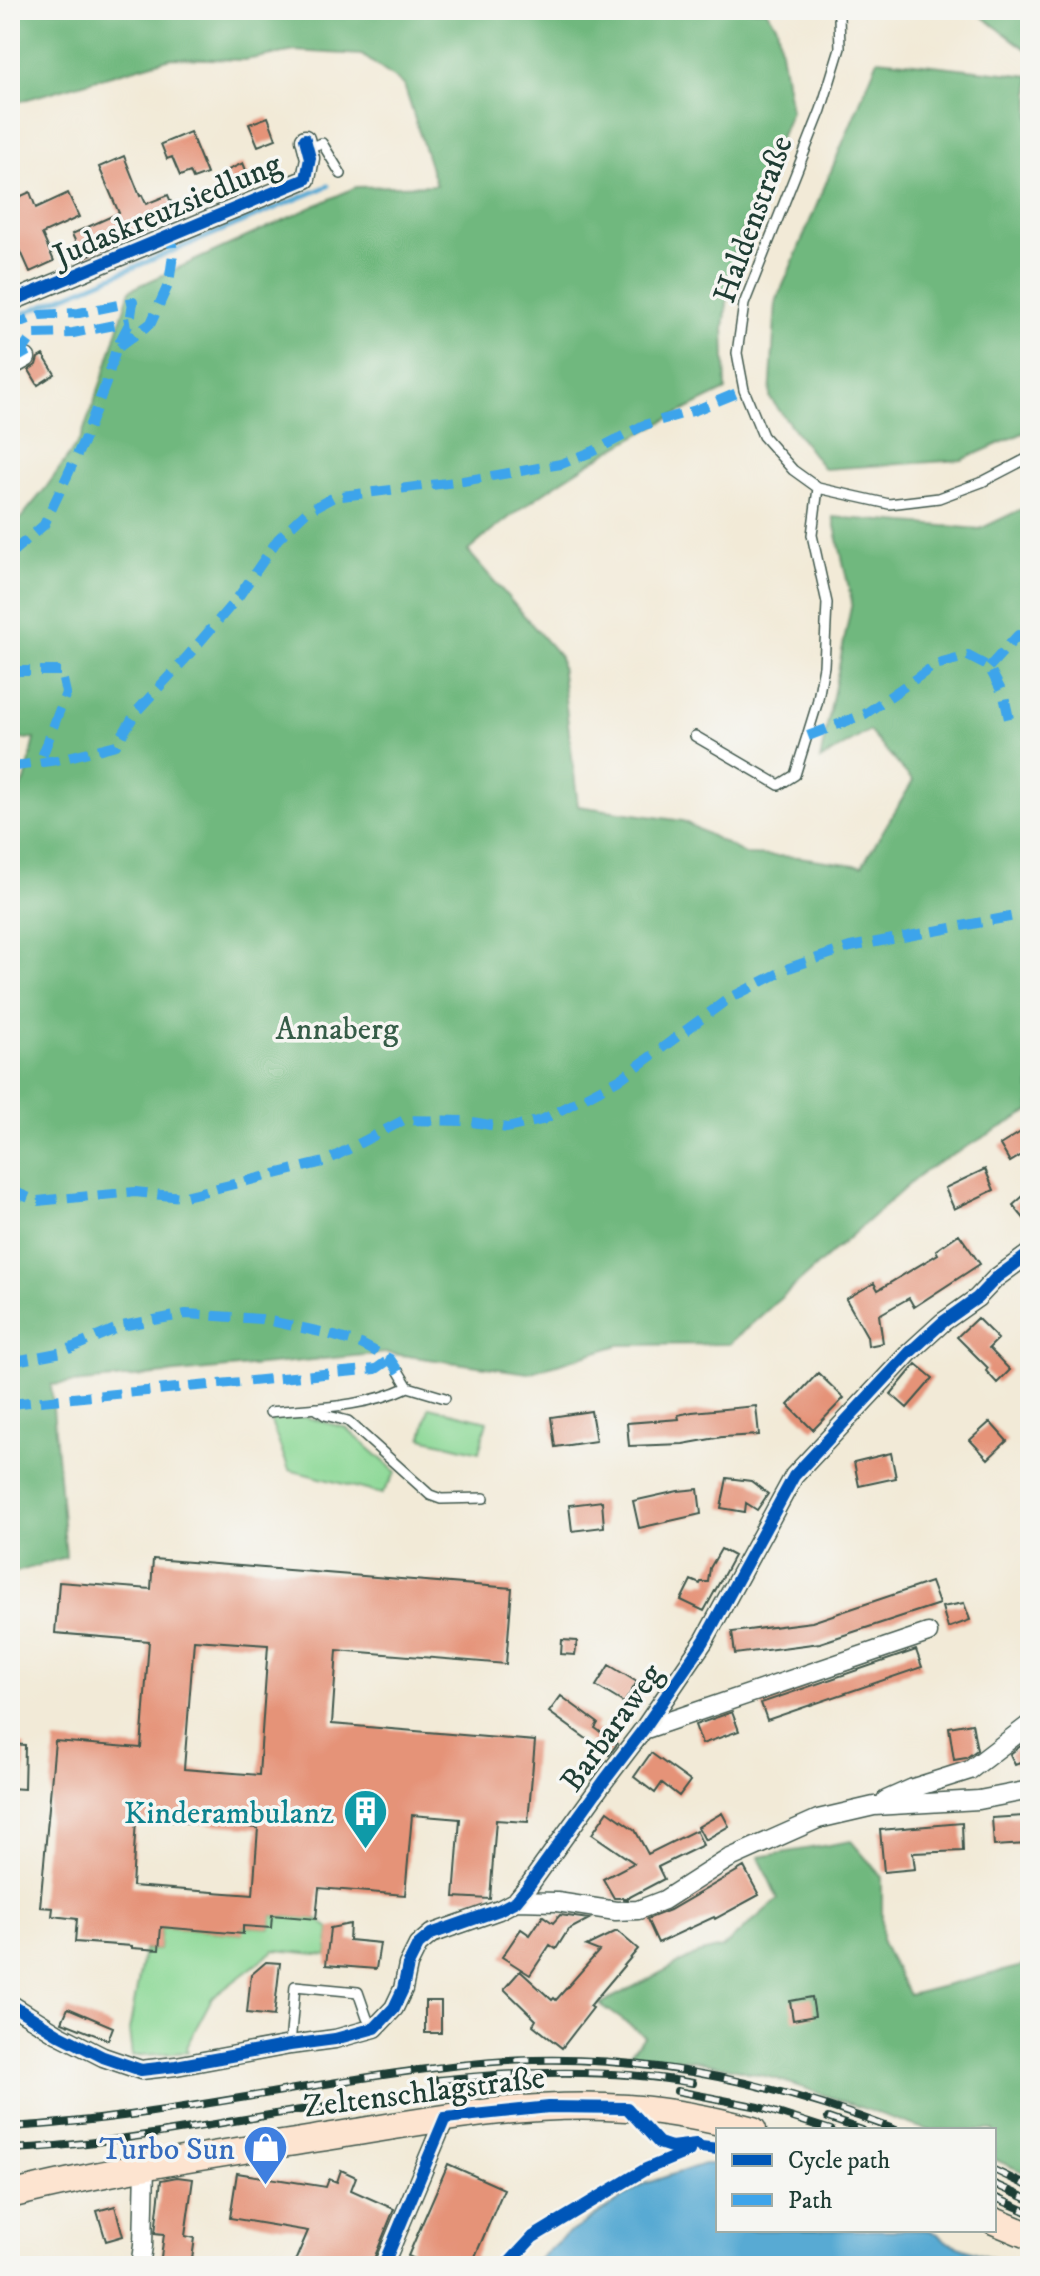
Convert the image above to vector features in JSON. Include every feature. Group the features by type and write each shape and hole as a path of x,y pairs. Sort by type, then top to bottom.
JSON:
{"main road":[{"name":"Zeltenschlagstraße","path":"10,2195 145,2166 445,2118 549,2107 627,2108 683,2114 744,2128"},
{"path":"996,2222 1030,2236"}],"street":[{"name":"Judaskreuzsiedlung","path":"10,302 306,179 310,158 306,144"},
{"name":"Barbaraweg","path":"375,2028 394,2008 418,1945 431,1934 516,1901 643,1730 704,1641 794,1476 909,1353 1030,1253"},
{"name":"Barbaraweg","path":"643,1730 928,1633"},
{"path":"874,1806 913,1788 970,1770 1030,1724"},
{"path":"516,1901 547,1901 616,1911 638,1910 664,1900 728,1859 818,1819 874,1806 979,1800 1030,1790"},
{"path":"10,2004 103,2057 141,2070 335,2039 375,2028"},
{"path":"383,2266 445,2118"},
{"path":"140,2266 145,2166"}],"lane":[{"name":"Haldenstraße","path":"835,10 839,16 840,48 821,110 744,304 737,353 744,390 763,436 793,470 818,488 889,504 939,498 982,482 1030,457"},
{"path":"306,144 322,143 341,174"},
{"path":"695,736 779,785 795,775 808,736 824,666 827,603 812,535 818,488"},
{"path":"399,1372 408,1387 445,1398"},
{"path":"270,1412 392,1395 408,1387"},
{"path":"315,1408 325,1415 348,1421 430,1495 441,1499 484,1498"},
{"path":"290,2045 295,1986 358,1992 367,2018 375,2028"}],"green space":[{"name":"Annaberg","path":"10,10 766,10 777,26 791,111 733,254 724,328 726,390 591,462 528,504 468,551 560,657 578,806 683,821 747,855 799,857 862,866 913,781 869,731 820,760 852,602 833,517 980,529 1030,505 1030,1111 924,1171 729,1344 619,1345 528,1373 386,1353 51,1385 66,1557 10,1574 10,804 25,781 35,739 10,739 10,531 81,438 130,290 356,187 436,185 404,85 362,55 295,51 245,60 171,58 10,104"},
{"path":"973,10 1030,10 1030,52"},
{"path":"878,59 1030,76 1030,430 962,460 824,469 770,398 776,302"},
{"path":"429,1407 487,1421 479,1452 422,1438"},
{"path":"298,1415 346,1428 396,1472 382,1494 289,1470 269,1417"},
{"path":"851,1841 882,1877 882,1943 909,1995 1030,1964 1030,2175 996,2160 996,2128 921,2128 777,2079 701,2061 629,2054 645,2036 600,2004 697,1954 722,1948 778,1899 759,1857"},
{"path":"272,1915 316,1919 330,1928 327,1955 275,1950 212,1998 186,2047 188,2052 132,2056 129,2031 144,1950 159,1950 161,1927 242,1934 243,1926 271,1928"}],"water":[{"path":"704,2164 716,2164 716,2232 934,2232 944,2241 1014,2266 531,2266 563,2237 644,2184"}],"building":[{"path":"268,117 276,139 258,146 249,124"},
{"path":"190,132 207,174 193,179 190,172 180,176 172,157 167,159 161,144"},
{"path":"124,156 146,204 168,195 174,209 164,213 167,219 156,226 83,258 72,234 119,213 99,167"},
{"path":"243,163 251,182 235,190 226,171"},
{"path":"30,192 36,208 68,193 79,217 42,234 54,261 30,272 15,238 10,240 10,201"},
{"path":"43,355 55,374 38,385 29,370"},
{"path":"1024,1130 1030,1139 1030,1150 1010,1162 1000,1145"},
{"path":"985,1169 994,1190 954,1209 945,1188"},
{"path":"1030,1190 1030,1226 1013,1205"},
{"path":"959,1234 980,1264 914,1307 909,1298 879,1315 883,1343 868,1346 867,1336 846,1299 874,1283 878,1290 938,1254 936,1250"},
{"path":"977,1318 998,1339 989,1348 1010,1370 997,1383 986,1371 988,1368 957,1337"},
{"path":"916,1364 933,1378 907,1408 891,1394"},
{"path":"818,1373 844,1398 813,1430 788,1405"},
{"path":"756,1406 759,1435 683,1444 629,1446 627,1423 679,1419 678,1415 692,1412"},
{"path":"591,1411 596,1441 555,1447 551,1417"},
{"path":"990,1422 1007,1441 988,1459 970,1440"},
{"path":"891,1453 896,1478 859,1486 854,1462"},
{"path":"727,1478 751,1481 768,1494 757,1510 746,1503 745,1512 721,1508"},
{"path":"698,1489 701,1514 639,1528 633,1501"},
{"path":"602,1501 604,1527 572,1531 569,1505"},
{"path":"721,1549 734,1556 704,1611 681,1600 691,1580 700,1584 708,1582 710,1568"},
{"path":"153,1559 512,1588 506,1664 337,1650 332,1724 535,1741 528,1822 496,1820 490,1899 454,1897 460,1819 412,1815 405,1895 319,1888 316,1919 272,1915 271,1928 243,1926 243,1934 161,1927 159,1950 75,1942 77,1919 52,1916 53,1908 40,1907 55,1741 141,1748 149,1641 55,1633 59,1582 151,1589","holes":["194,1640 268,1645 259,1775 184,1769","136,1819 258,1828 253,1895 132,1886"]},
{"path":"931,1582 939,1604 820,1643 735,1654 732,1632 812,1622"},
{"path":"964,1603 970,1620 948,1628 942,1607"},
{"path":"562,1640 577,1641 575,1655 561,1654"},
{"path":"916,1650 922,1667 767,1720 761,1703"},
{"path":"609,1665 637,1682 624,1703 596,1686"},
{"path":"561,1696 598,1723 595,1728 617,1744 609,1755 549,1712"},
{"path":"732,1712 739,1731 702,1744 695,1725"},
{"path":"972,1723 977,1750 966,1758 954,1760 949,1727"},
{"path":"1030,1739 1030,1759 1015,1765 1010,1754"},
{"path":"10,1744 25,1745 24,1789 10,1788"},
{"path":"651,1753 690,1781 679,1796 662,1783 655,1793 634,1777"},
{"path":"608,1811 635,1830 648,1854 696,1830 703,1845 658,1867 664,1879 628,1898 614,1898 603,1879 634,1863 592,1834"},
{"path":"722,1813 729,1826 705,1840 698,1827"},
{"path":"1024,1816 1026,1844 994,1846 992,1818"},
{"path":"962,1823 963,1851 913,1853 915,1869 884,1872 880,1830"},
{"path":"744,1867 759,1895 715,1919 658,1943 647,1919 670,1910"},
{"path":"560,1915 589,1919 568,1930 556,1949 550,1945 530,1975 502,1957 521,1929 530,1935 543,1916 553,1923"},
{"path":"350,1924 349,1940 380,1943 376,1969 326,1965 330,1928"},
{"path":"617,1931 638,1949 590,2006 593,2008 562,2048 533,2025 536,2020 504,1989 520,1971 552,2000 556,2000 599,1951 586,1946"},
{"path":"266,1962 280,1963 274,2016 247,2013 251,1975"},
{"path":"812,1997 815,2016 793,2020 790,2001"},
{"path":"425,2001 441,2001 441,2033 425,2033"},
{"path":"68,2008 113,2027 108,2040 62,2022"},
{"path":"448,2164 504,2189 471,2266 431,2266 408,2256"},
{"path":"341,2170 356,2177 351,2190 394,2209 371,2266 293,2266 308,2231 230,2218 237,2173 326,2187 329,2179 337,2182"},
{"path":"177,2177 193,2179 185,2236 195,2238 191,2266 160,2266 164,2234 155,2233 161,2180"},
{"path":"115,2206 123,2236 106,2241 97,2211"}],"waterway":[{"path":"15,317 328,186"}],"railway":[{"path":"10,2127 150,2112 439,2067 581,2060 627,2063 718,2077 808,2100 890,2128"},
{"path":"438,2080 566,2072 630,2075 693,2083"},
{"path":"10,2149 162,2133 458,2089"},
{"path":"677,2091 759,2107 825,2128"},
{"path":"828,2118 856,2128"},
{"path":"996,2171 1030,2187"},
{"path":"996,2185 1030,2200"},
{"path":"996,2198 1030,2213"}],"marked path":[{"path":"119,347 151,323 169,283 173,255 171,235"},
{"path":"10,326 40,315 79,313 133,302 130,322 116,349 84,440 44,525 10,554"},
{"path":"26,358 22,351 34,334 73,333 130,322"},
{"path":"10,767 57,760 116,745 137,711 239,596 278,539 306,512 334,497 463,481 561,464 644,425 696,410 744,390"},
{"path":"989,667 1018,635 1030,638"},
{"path":"808,736 865,714 935,665 968,656 989,667 1004,696 1011,728"},
{"path":"10,671 61,671 66,693 40,762"},
{"path":"10,1190 37,1201 135,1192 181,1197 324,1162 404,1120 467,1121 507,1128 542,1120 623,1077 728,999 789,968 850,947 1030,911"},
{"path":"10,1362 62,1352 122,1326 186,1314 261,1319 321,1332 361,1344 390,1359 399,1372"},
{"path":"10,1404 376,1369 390,1359"}],"cycle path":[{"path":"10,302 306,179 310,158 305,139"},
{"path":"10,2004 103,2057 141,2070 335,2039 375,2028 394,2008 418,1945 431,1934 516,1901 530,1884 704,1641 794,1476 909,1353 1030,1253"},
{"path":"383,2266 445,2118 549,2107 627,2108 659,2143 671,2147 696,2144 716,2149"},
{"path":"506,2266 533,2237 646,2169 689,2151"}],"place":[{"name":"Kinderambulanz","path":"365,1851"},
{"name":"Turbo Sun","path":"266,2187"}]}
